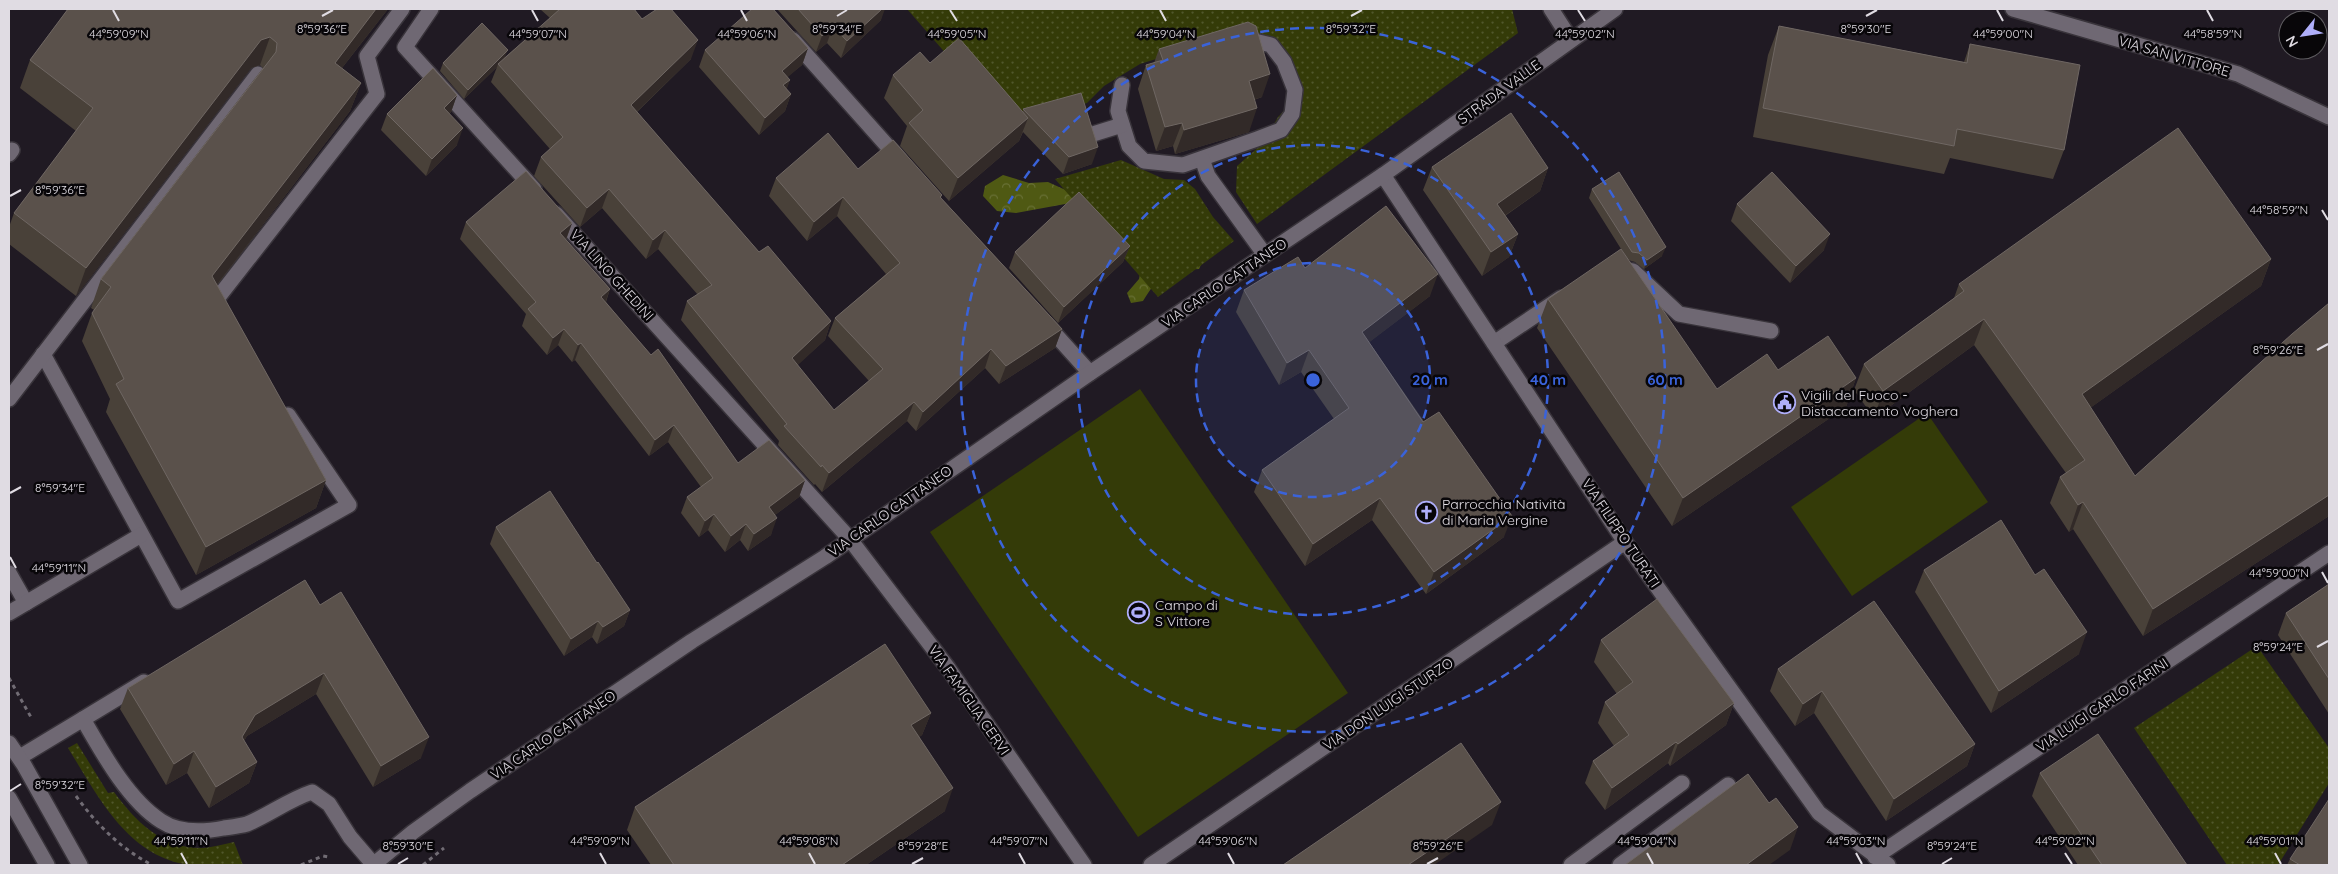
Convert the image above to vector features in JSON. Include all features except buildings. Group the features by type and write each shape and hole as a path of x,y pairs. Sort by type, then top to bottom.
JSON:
{"street":[{"path":"224,320 213,304 377,94 367,56 402,9"},
{"name":"VIA LINO GHEDINI","path":"431,9 405,46 849,538"},
{"path":"1551,9 1571,40"},
{"name":"STRADA VALLE","path":"1383,175 1615,9"},
{"name":"VIA SAN VITTORE","path":"2013,9 2238,74 2329,117"},
{"path":"785,31 911,172"},
{"path":"1122,85 1118,111 1122,125 1129,146 1144,161 1183,166 1281,130 1292,114 1295,90 1284,62 1271,45 1246,39"},
{"path":"9,399 258,74"},
{"path":"1093,134 1122,125"},
{"path":"1202,159 1208,176 1265,255"},
{"name":"VIA CARLO CATTANEO","path":"374,865 396,846 478,786 692,641 825,557 849,538 1090,373 1383,175"},
{"name":"VIA FILIPPO TURATI","path":"1383,175 1625,542 1819,813 1882,861"},
{"path":"1610,266 1633,271 1679,314 1771,332"},
{"path":"1494,343 1570,292"},
{"path":"1037,314 1090,373"},
{"path":"44,354 178,601 349,505 278,401"},
{"path":"9,613 141,535"},
{"name":"VIA FAMIGLIA CERVI","path":"849,538 948,668 1084,865"},
{"name":"VIA DON LUIGI STURZO","path":"1151,865 1625,542"},
{"name":"VIA LUIGI CARLO FARINI","path":"1882,861 2329,553"},
{"path":"9,573 26,603"},
{"path":"20,757 157,673"},
{"path":"83,719 103,753 135,797 161,822 184,830 212,830 246,824 294,798 312,792 329,804 350,837 374,865"},
{"path":"9,742 20,757 80,865"},
{"path":"1571,865 1682,783"},
{"path":"1620,865 1728,785"},
{"path":"9,798 47,865"},
{"name":"VIA CARLO CATTANEO","path":"386,865 396,846"}],"path":[{"path":"76,794 90,816 110,837 136,857 152,865"},
{"path":"301,865 323,856 336,858"}],"green space":[{"path":"907,9 1512,9 1518,33 1257,224 1236,192 1237,166 1262,144 1278,117 1300,93 1276,42 1240,33 1140,64 1104,86 1087,103 1010,127"},
{"path":"1121,160 1164,179 1184,180 1195,189 1213,217 1234,241 1158,297 1055,179"},
{"path":"1003,175 1029,183 1048,182 1206,254 1199,269 1171,272 1165,275 1155,284 1143,301 1131,303 1127,293 1139,279 1141,269 1076,202 1016,213 997,211 983,196 985,186"},
{"name":"Campo di S Vittore","path":"1140,389 1348,693 1138,837 930,532"},
{"path":"1927,413 1988,502 1852,596 1791,507"},
{"path":"2257,646 2329,748 2329,783 2278,865 2227,865 2134,728"},
{"path":"77,743 108,793 114,792 132,814 152,832 175,844 189,847 203,848 234,842 243,865 189,865 167,859 148,850 131,837 103,804 68,748"}],"place":[{"name":"Vigili del Fuoco - Distaccamento Voghera","path":"1785,403"},
{"name":"Parrocchia Natività di Maria Vergine","path":"1426,512"},
{"name":"Campo di S Vittore","path":"1139,613"}]}
